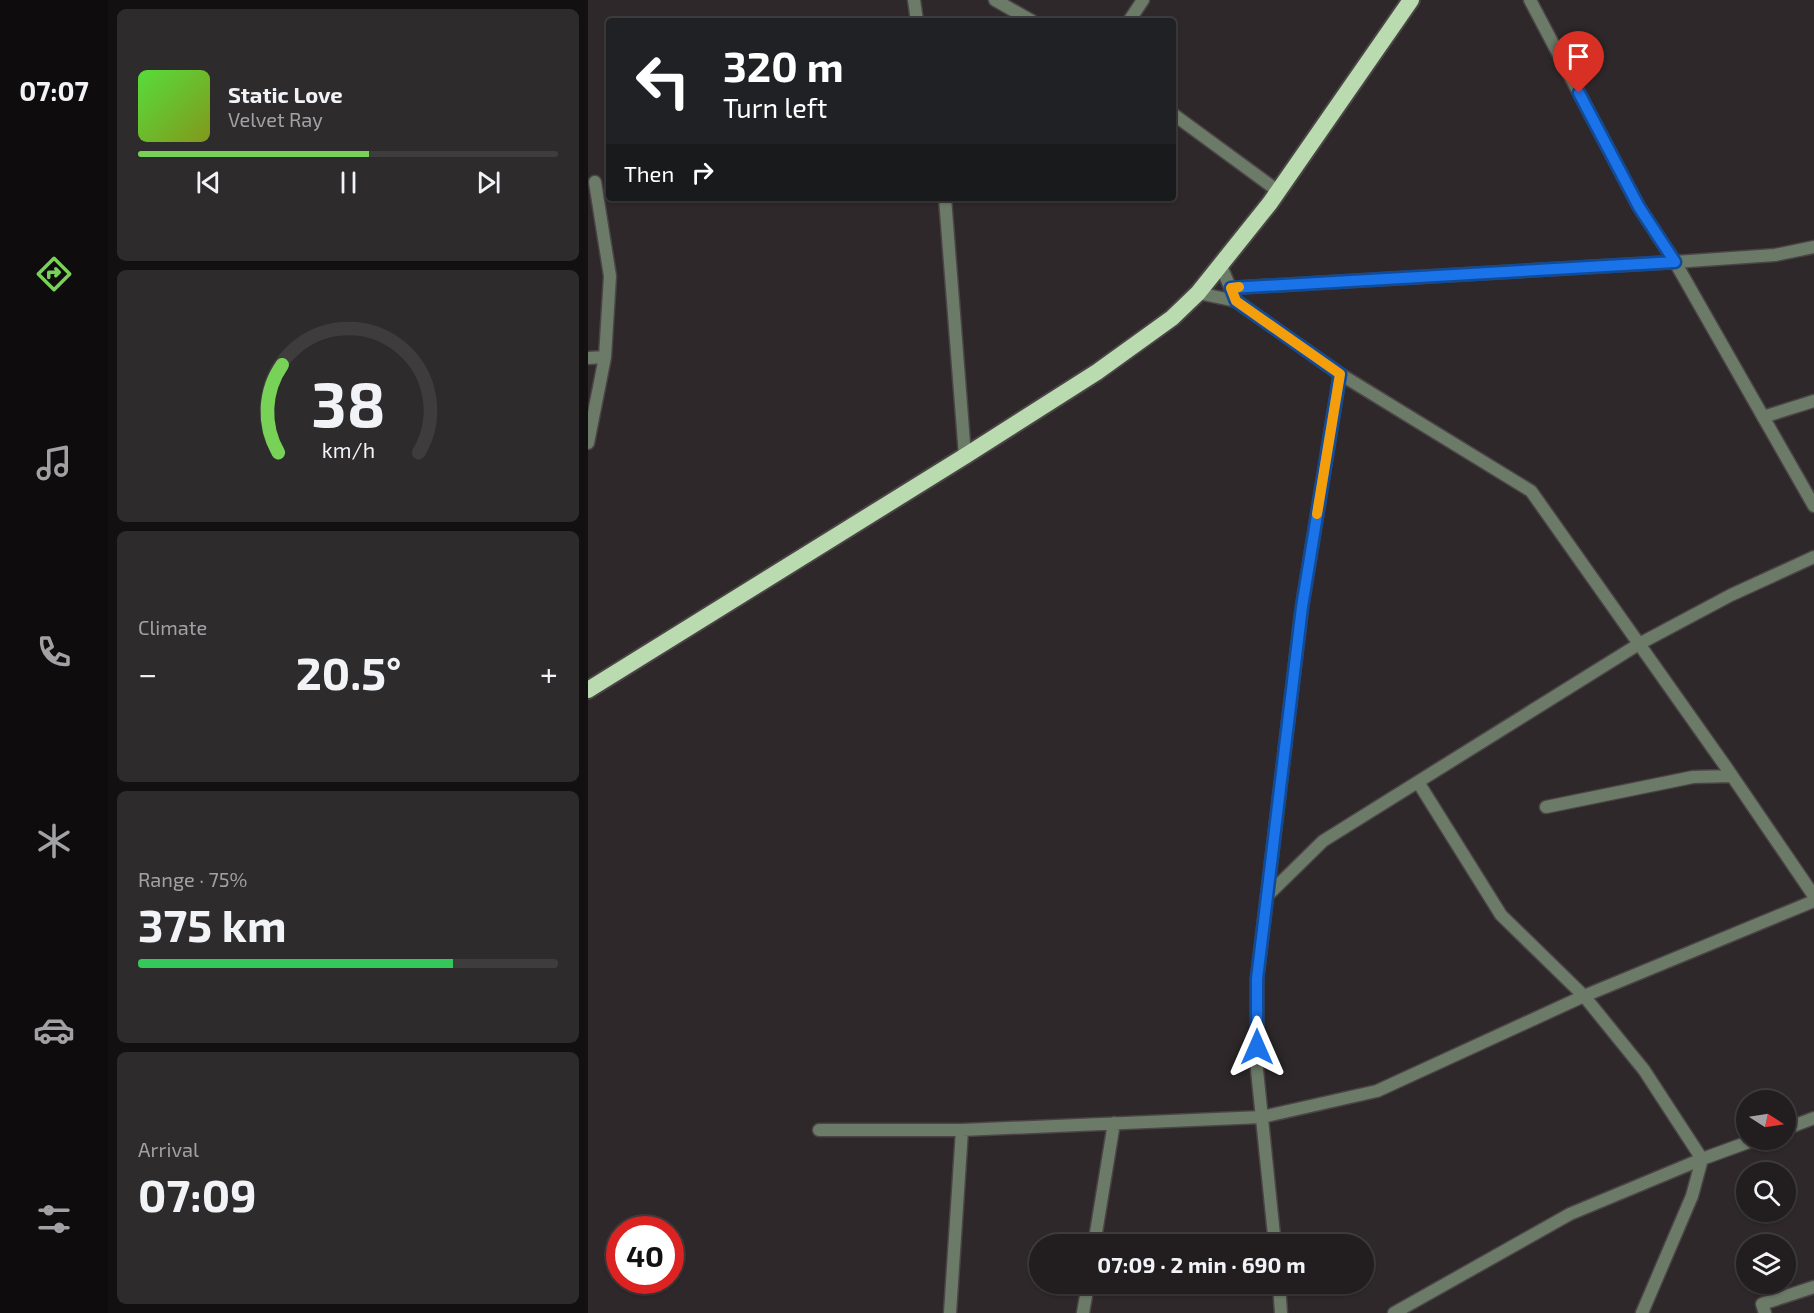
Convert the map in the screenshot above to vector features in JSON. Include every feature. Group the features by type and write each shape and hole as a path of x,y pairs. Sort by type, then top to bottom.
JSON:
{"highway":[{"path":"588,690 1097,372 1172,318 1221,266 1278,191 1411,0"}],"street":[{"path":"914,0 917,18"},
{"path":"995,0 1027,18"},
{"path":"1131,18 1143,0"},
{"path":"1530,0 1639,207 1675,262 1814,506"},
{"path":"1176,116 1278,191"},
{"path":"588,443 605,357 610,276 595,182"},
{"path":"945,201 965,456"},
{"path":"1231,288 1775,255 1814,247"},
{"path":"1221,266 1236,301"},
{"path":"1198,293 1236,301 1340,374 1531,491 1814,896"},
{"path":"588,358 605,357"},
{"path":"1274,1234 1257,1070 1257,979 1302,607 1340,374"},
{"path":"1763,417 1814,401"},
{"path":"1267,896 1323,841 1639,644 1731,595 1814,557"},
{"path":"1546,807 1693,777 1732,776"},
{"path":"1418,782 1501,915 1584,996 1644,1070 1702,1159 1692,1196 1642,1313"},
{"path":"819,1130 962,1130 1262,1117 1377,1090 1584,996 1814,901"},
{"path":"1796,1125 1814,1118"},
{"path":"1096,1234 1114,1123"},
{"path":"950,1313 962,1130"},
{"path":"1394,1313 1570,1214 1736,1147"},
{"path":"1765,1313 1762,1304 1814,1287"},
{"path":"1083,1313 1086,1294"},
{"path":"1280,1294 1281,1313"}],"slow traffic":[{"path":"1239,287 1231,288 1236,301 1340,374 1317,514"}],"route":[{"path":"1257,1047 1257,979 1302,607 1340,374 1236,301 1231,288 1675,262 1639,207 1579,93"}]}
